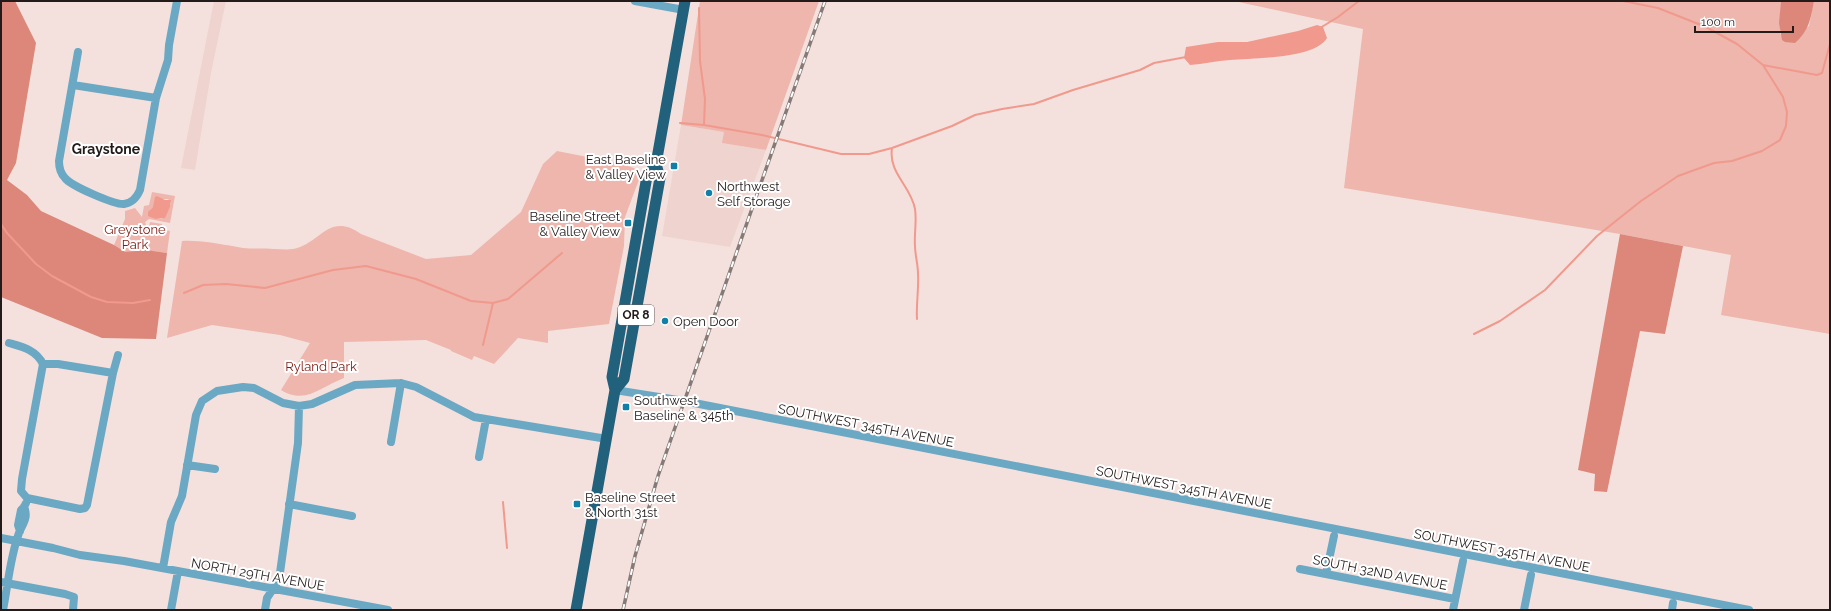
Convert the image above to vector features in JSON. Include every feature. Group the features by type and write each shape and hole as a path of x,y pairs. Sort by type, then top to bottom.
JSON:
{"highway":[{"name":"OR 8","path":"576,610 607,439 615,390 612,377 646,183 648,176 656,164 684,6"}],"street":[{"path":"78,52 59,161 61,173 71,184 115,202 128,203 137,196 140,190 156,98 168,60 169,45 177,1"},
{"path":"635,1 684,6"},
{"path":"73,85 156,98"},
{"path":"9,343 27,348 40,358 43,364 21,491 27,498 80,509 85,508 87,505 113,373 118,355"},
{"path":"43,364 58,364 113,373"},
{"path":"391,442 401,383"},
{"path":"163,568 171,522 182,496 196,415 202,401 217,391 243,387 254,388 283,403 299,406 312,404 355,385 401,383 416,387 474,417 607,439"},
{"name":"SOUTHWEST 345TH AVENUE","path":"615,390 691,403 1749,610"},
{"path":"265,610 267,598 279,580 298,443 299,406"},
{"path":"479,457 486,419"},
{"path":"187,465 215,470"},
{"path":"3,610 4,583 20,531 18,525 21,510 24,507 27,498"},
{"path":"289,504 352,516"},
{"path":"1326,574 1334,536"},
{"name":"NORTH 29TH AVENUE","path":"1,538 80,555 124,561 274,588 359,607 388,610"},
{"path":"1453,610 1463,561"},
{"name":"SOUTH 32ND AVENUE","path":"1300,569 1455,599"},
{"path":"171,610 178,571"},
{"path":"1524,610 1531,575"},
{"path":"4,583 65,594 74,598 73,610"}],"shaded area":[{"path":"1,1 15,1 36,43 16,163 7,180 27,195 41,211 114,245 125,252 146,250 167,253 156,339 102,338 1,297"},
{"path":"214,1 226,1 211,73 195,170 181,168"},
{"path":"1781,1 1814,1 1806,29 1795,43 1785,42 1782,40 1779,23"},
{"path":"1317,25 1323,27 1327,38 1320,45 1297,54 1267,58 1225,60 1190,65 1184,58 1186,47 1218,42 1247,42 1298,31"},
{"name":"Northwest Self Storage","path":"681,125 724,132 723,143 766,150 730,247 662,236"},
{"path":"157,196 165,200 171,200 170,207 165,218 156,219 148,216 148,212 153,207 155,197"},
{"path":"1620,234 1683,246 1665,334 1640,331 1607,492 1594,491 1595,474 1578,470"}],"green space":[{"path":"700,1 819,1 766,150 722,143 724,132 681,125"},
{"path":"1234,1 1781,1 1780,33 1785,42 1809,26 1814,1 1830,1 1830,334 1721,315 1731,255 1620,234 1344,188 1363,29"},
{"name":"Ryland Park","path":"557,151 623,164 636,169 640,177 625,217 624,246 609,324 548,331 548,343 518,338 494,364 474,356 472,360 426,340 344,342 344,378 313,393 298,396 281,390 310,343 280,335 212,325 167,338 182,241 205,242 243,248 293,249 302,246 333,227 341,226 350,228 361,234 426,259 471,255 521,212 543,164"},
{"name":"Greystone Park","path":"152,192 175,196 170,223 149,219 145,222 147,227 149,227 150,222 162,224 163,229 170,231 167,253 152,251 143,302 1,195 105,263 146,250 125,253 114,245 125,219 125,211 135,208 142,217 144,206 149,205","holes":["162,199 168,199 171,203 169,209 162,219 156,219 150,210"]}],"waterway":[{"path":"1320,28 1338,17 1359,1"},
{"path":"1474,334 1500,321 1545,290 1597,236 1641,201 1678,176 1714,163 1732,161 1762,151 1780,140 1786,126 1787,112 1783,97 1763,65 1737,44 1706,27 1658,8 1623,1"},
{"path":"699,8 700,61 705,99 704,125"},
{"path":"1763,65 1817,75 1822,73 1830,44"},
{"path":"680,123 704,125 762,135 841,154 869,154 892,148 952,126 975,115 1034,104 1073,90 1140,70 1154,63 1186,57"},
{"path":"892,148 893,165 909,193 915,209 915,249 918,267 917,319"},
{"path":"1,224 7,233 36,264 52,276 91,297 107,302 133,303 150,300"},
{"path":"184,293 203,285 226,284 265,288 333,270 366,266 416,279 471,301 493,303 508,299 562,253"},
{"path":"483,345 493,303"},
{"path":"503,502 507,548"}],"railway":[{"path":"623,610 635,556 658,476 825,1"}],"place":[{"name":"East Baseline & Valley View","path":"674,166"},
{"name":"Northwest Self Storage","path":"709,193"},
{"name":"Baseline Street & Valley View","path":"628,223"},
{"name":"Open Door","path":"665,321"},
{"name":"Southwest Baseline & 345th","path":"626,407"},
{"name":"Baseline Street & North 31st","path":"577,504"}],"district":[{"name":"Graystone","path":"106,149"}]}
